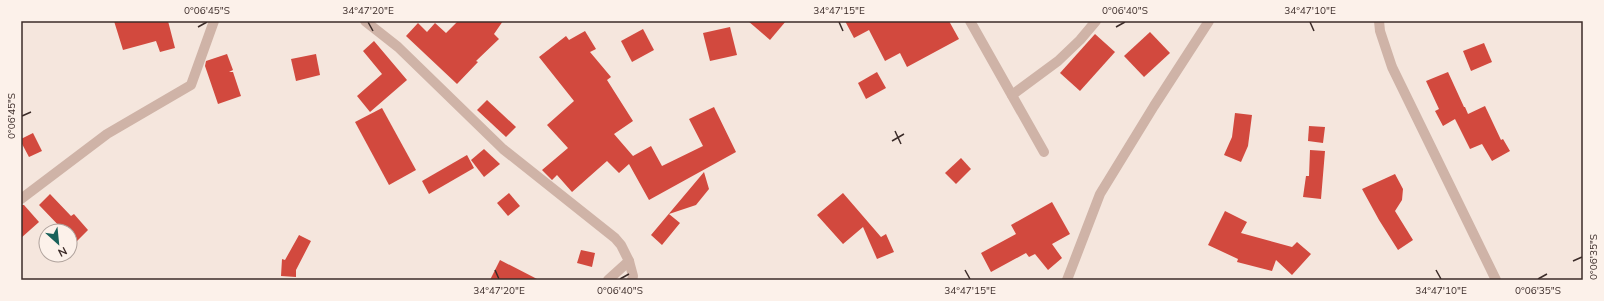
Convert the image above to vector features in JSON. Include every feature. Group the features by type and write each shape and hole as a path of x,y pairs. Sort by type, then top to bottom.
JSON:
{"street":[{"path":"21,199 107,134 191,86 214,21"},
{"path":"365,21 398,47 503,149 615,238 621,245 629,261 633,276 632,280"},
{"path":"970,21 1044,152"},
{"path":"1012,95 1058,61 1080,40 1096,21"},
{"path":"1067,280 1100,194 1154,106 1209,21"},
{"path":"1378,21 1392,67 1496,280"},
{"path":"608,280 629,261"}],"building":[{"path":"114,21 168,21 175,48 160,52 156,41 123,50"},
{"path":"458,21 503,21 494,34 499,39 476,61 478,62 457,84 406,36 418,23 427,32 435,23 446,33"},
{"path":"748,21 786,21 770,40"},
{"path":"845,21 949,21 959,39 907,67 900,53 885,61 869,30 854,38"},
{"path":"730,27 737,55 710,61 703,33"},
{"path":"643,29 654,50 632,62 621,41"},
{"path":"585,31 596,49 590,52 611,77 607,80 633,121 614,134 633,156 651,146 662,166 703,146 689,119 714,107 736,152 649,200 629,164 619,173 607,161 572,192 557,175 552,180 542,170 568,148 547,125 574,101 539,57 566,36 569,40"},
{"path":"1150,32 1170,53 1144,77 1124,56"},
{"path":"1095,34 1115,52 1080,91 1060,73"},
{"path":"374,41 407,80 370,112 357,96 382,74 363,51"},
{"path":"1484,43 1492,62 1471,71 1463,51"},
{"path":"227,54 233,70 229,72 233,72 241,96 218,104 205,66 206,61"},
{"path":"316,54 320,75 296,81 291,59"},
{"path":"877,72 886,88 866,99 858,83"},
{"path":"1448,72 1468,114 1485,106 1501,140 1503,139 1510,151 1492,161 1482,144 1470,149 1455,119 1443,126 1435,111 1439,109 1426,81"},
{"path":"487,100 516,127 506,137 477,110"},
{"path":"382,108 416,170 389,185 355,122"},
{"path":"1235,113 1252,115 1248,146 1241,162 1224,155 1232,137"},
{"path":"1309,126 1325,127 1323,143 1308,141"},
{"path":"33,133 42,151 29,157 21,142 21,139"},
{"path":"484,149 500,164 484,177 471,160"},
{"path":"1310,150 1325,151 1321,199 1303,197 1306,176 1309,176"},
{"path":"467,155 474,168 429,194 422,181"},
{"path":"961,158 971,169 956,184 945,173"},
{"path":"704,172 709,189 696,205 669,214 680,223 662,245 651,235"},
{"path":"1395,174 1403,189 1402,200 1395,211 1413,240 1398,250 1362,189"},
{"path":"509,193 520,206 508,216 497,203"},
{"path":"843,193 881,237 886,234 894,252 877,259 863,227 843,244 817,215"},
{"path":"50,194 71,216 74,214 88,230 78,240 78,223 56,223 39,205"},
{"path":"1052,202 1070,234 1052,244 1062,258 1048,270 1035,254 1029,257 1026,253 991,272 981,253 1016,234 1011,225"},
{"path":"21,205 24,205 39,222 21,238"},
{"path":"1225,211 1247,222 1241,233 1292,247 1297,242 1311,254 1292,275 1276,260 1272,271 1237,262 1238,259 1208,245"},
{"path":"299,235 311,241 296,270 296,277 281,276 282,259 285,260"},
{"path":"581,250 595,253 592,267 577,263"},
{"path":"500,260 539,280 490,280"}]}
